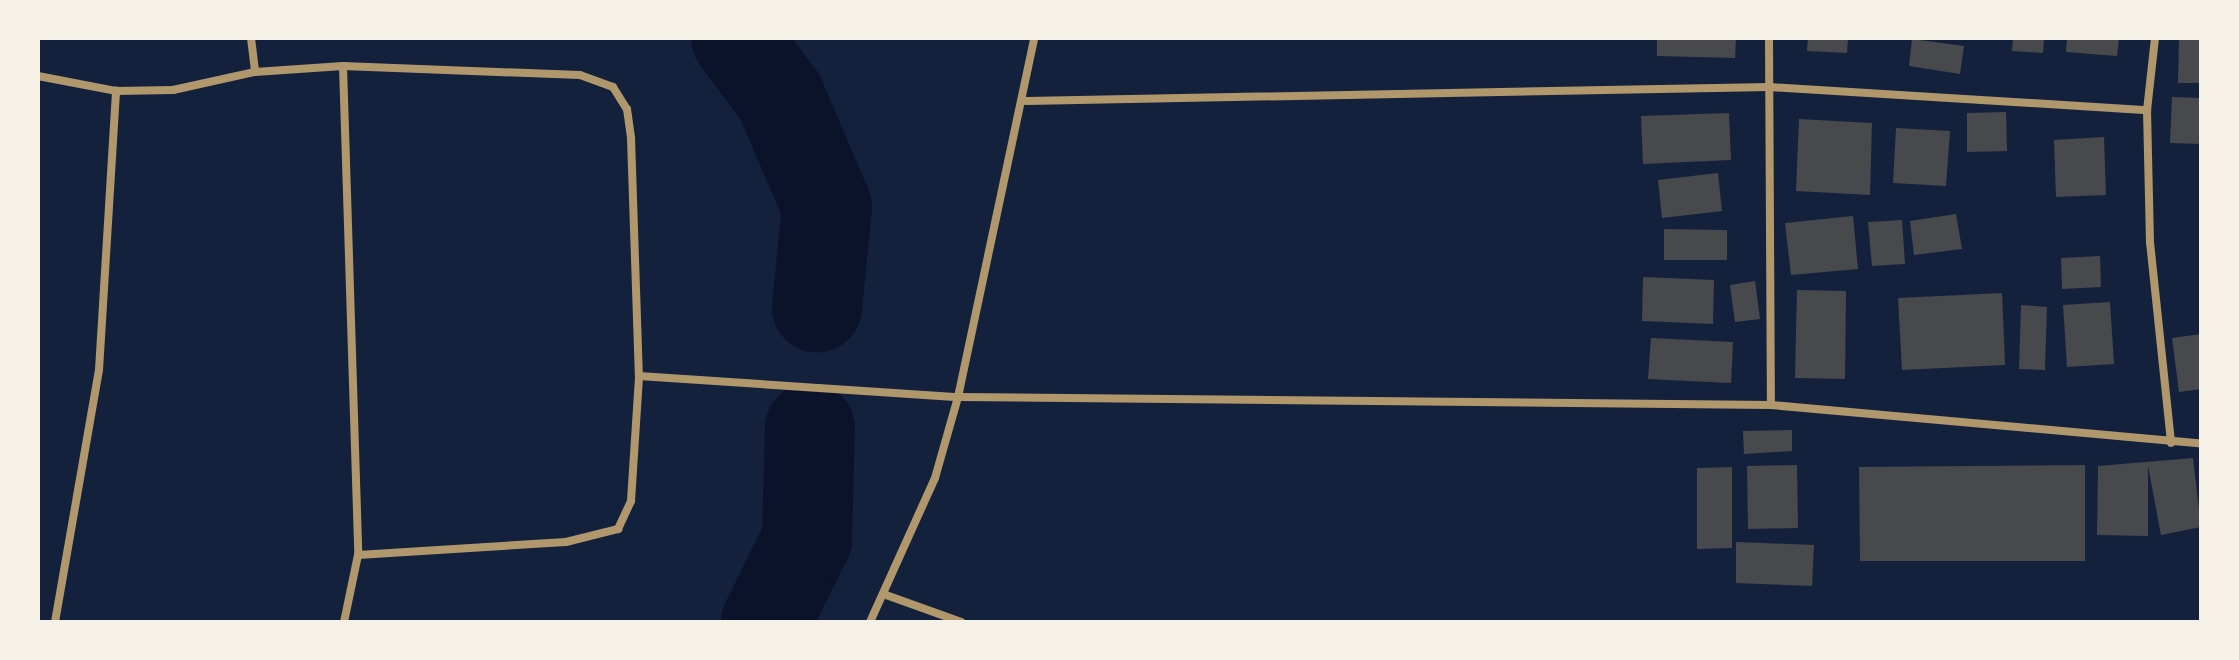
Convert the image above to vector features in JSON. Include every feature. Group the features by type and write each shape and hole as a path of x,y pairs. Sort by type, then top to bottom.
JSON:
{"street":[{"path":"251,38 255,72"},
{"path":"870,622 886,595 958,397 1026,101 1034,38"},
{"path":"1769,38 1771,405"},
{"path":"2155,38 2147,110 2156,328 2171,443"},
{"path":"343,66 358,555 344,622"},
{"path":"38,76 116,91 173,90 255,72 343,66 580,75 613,87 627,109 631,138 639,376 631,501 618,529 566,542 358,555"},
{"path":"1026,101 1769,87 2147,110"},
{"path":"55,622 99,370 116,91"},
{"path":"639,376 958,397 1771,405 2171,443 2201,443"},
{"path":"886,595 961,622"}],"building":[{"path":"1657,38 1736,38 1735,58 1657,56"},
{"path":"1808,38 1848,38 1847,53 1807,51"},
{"path":"2013,38 2044,38 2043,53 2012,51"},
{"path":"2067,38 2119,38 2117,56 2066,52"},
{"path":"1912,39 1964,46 1960,74 1909,66"},
{"path":"2179,40 2201,40 2201,83 2178,83"},
{"path":"2172,97 2201,98 2201,144 2170,143"},
{"path":"2006,112 2007,151 1967,152 1967,113"},
{"path":"1729,113 1731,160 1643,164 1641,116"},
{"path":"1799,119 1872,123 1870,195 1796,191"},
{"path":"1896,128 1950,131 1946,186 1893,183"},
{"path":"2104,137 2106,195 2056,197 2054,140"},
{"path":"1718,173 1722,211 1662,218 1658,180"},
{"path":"1956,214 1962,249 1914,255 1910,221"},
{"path":"1853,216 1858,269 1791,275 1785,223"},
{"path":"1902,220 1905,264 1872,266 1868,222"},
{"path":"1664,229 1727,230 1727,260 1664,260"},
{"path":"2100,256 2101,287 2062,289 2061,258"},
{"path":"1643,277 1714,280 1713,324 1642,321"},
{"path":"1755,281 1760,319 1735,322 1730,285"},
{"path":"1797,290 1846,291 1845,379 1795,378"},
{"path":"2002,293 2005,365 1902,370 1898,298"},
{"path":"2110,302 2114,364 2067,367 2063,305"},
{"path":"2021,305 2047,307 2045,370 2019,369"},
{"path":"2201,334 2201,389 2179,392 2172,338"},
{"path":"1651,338 1733,342 1731,383 1648,379"},
{"path":"1792,430 1792,451 1744,454 1743,431"},
{"path":"2193,458 2201,527 2161,535 2148,466 2148,536 2097,535 2098,466"},
{"path":"1797,465 1798,528 1748,529 1747,466"},
{"path":"2085,465 2085,561 1860,561 1859,467"},
{"path":"1732,467 1732,548 1697,549 1697,468"},
{"path":"1736,542 1814,545 1812,586 1736,583"}],"waterway":[{"path":"736,38 780,97 827,207 817,308"},
{"path":"766,622 807,539 810,428"}]}
